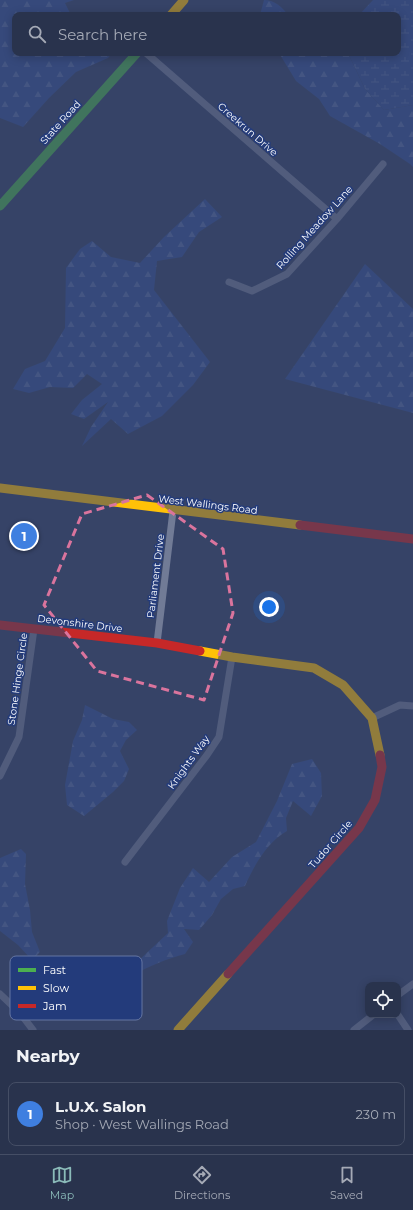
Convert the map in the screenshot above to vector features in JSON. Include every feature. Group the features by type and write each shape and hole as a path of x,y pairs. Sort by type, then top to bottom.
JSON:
{"street":[{"path":"174,12 184,0"},
{"name":"State Road","path":"0,206 134,56"},
{"name":"Creekrun Drive","path":"149,56 337,219"},
{"name":"Rolling Meadow Lane","path":"229,282 252,291 287,274 337,219 383,164"},
{"name":"West Wallings Road","path":"0,488 413,540"},
{"name":"Parliament Drive","path":"157,644 173,510"},
{"name":"Devonshire Drive","path":"0,625 157,644"},
{"name":"Stone Hinge Circle","path":"0,776 18,737 34,629"},
{"name":"Tudor Circle","path":"157,644 232,657 314,668 343,685 372,718 382,767 375,800 360,828 178,1030"},
{"name":"Knights Way","path":"125,862 207,755 219,737 232,657"},
{"path":"372,718 400,705 413,706"},
{"path":"401,993 413,984"},
{"path":"0,994 10,1004"},
{"path":"354,1030 369,1018"},
{"path":"400,1018 408,1030"},
{"path":"25,1020 33,1030"}],"highlighted area":[{"path":"147,495 223,549 233,613 204,700 97,671 44,605 82,514"}],"green space":[{"path":"0,0 74,0 65,3 70,12 12,12 12,56 110,56 76,72 49,98 23,127 0,118"},
{"path":"264,0 268,0 278,4 286,12 261,12"},
{"path":"373,0 413,0 413,105 384,110 365,89 349,56 401,56 401,12 362,12"},
{"path":"281,56 349,56 365,89 384,110 413,105 413,167 380,144 330,116 319,99 296,81"},
{"path":"205,199 222,217 199,232 182,257 157,261 154,290 210,362 193,385 162,416 128,434 111,419 82,446 91,427 108,402 84,419 71,414 82,400 102,384 87,374 73,388 50,387 29,393 13,389 25,369 45,361 65,328 66,268 80,249 92,241 111,257 140,263 164,237"},
{"path":"365,264 413,309 413,413 285,379"},
{"path":"85,705 113,719 129,722 137,730 126,740 120,751 129,769 124,781 84,816 67,805 65,785 73,741 82,720"},
{"path":"312,759 321,773 322,796 311,816 293,801 286,818 287,831 273,841 267,848 245,886 233,889 221,899 212,915 199,930 184,929 193,942 185,954 158,963 142,971 142,957 168,933 167,921 180,888 193,868 209,882 232,857 256,842 277,801 292,764"},
{"path":"21,849 26,854 25,884 32,932 40,952 36,956 28,956 18,945 0,931 0,858"}],"traffic: fast":[{"path":"0,206 134,56"}],"traffic: slow":[{"path":"174,12 184,0"},
{"path":"0,488 300,525"},
{"path":"200,651 232,657 314,668 343,685 372,718 380,755"},
{"path":"178,1030 228,974"}],"traffic: jam":[{"path":"300,525 413,539"},
{"path":"0,625 157,643 200,651"},
{"path":"228,974 359,828 375,800 382,767 380,755"}],"place":[{"name":"L.U.X. Salon","path":"24,536"}]}
